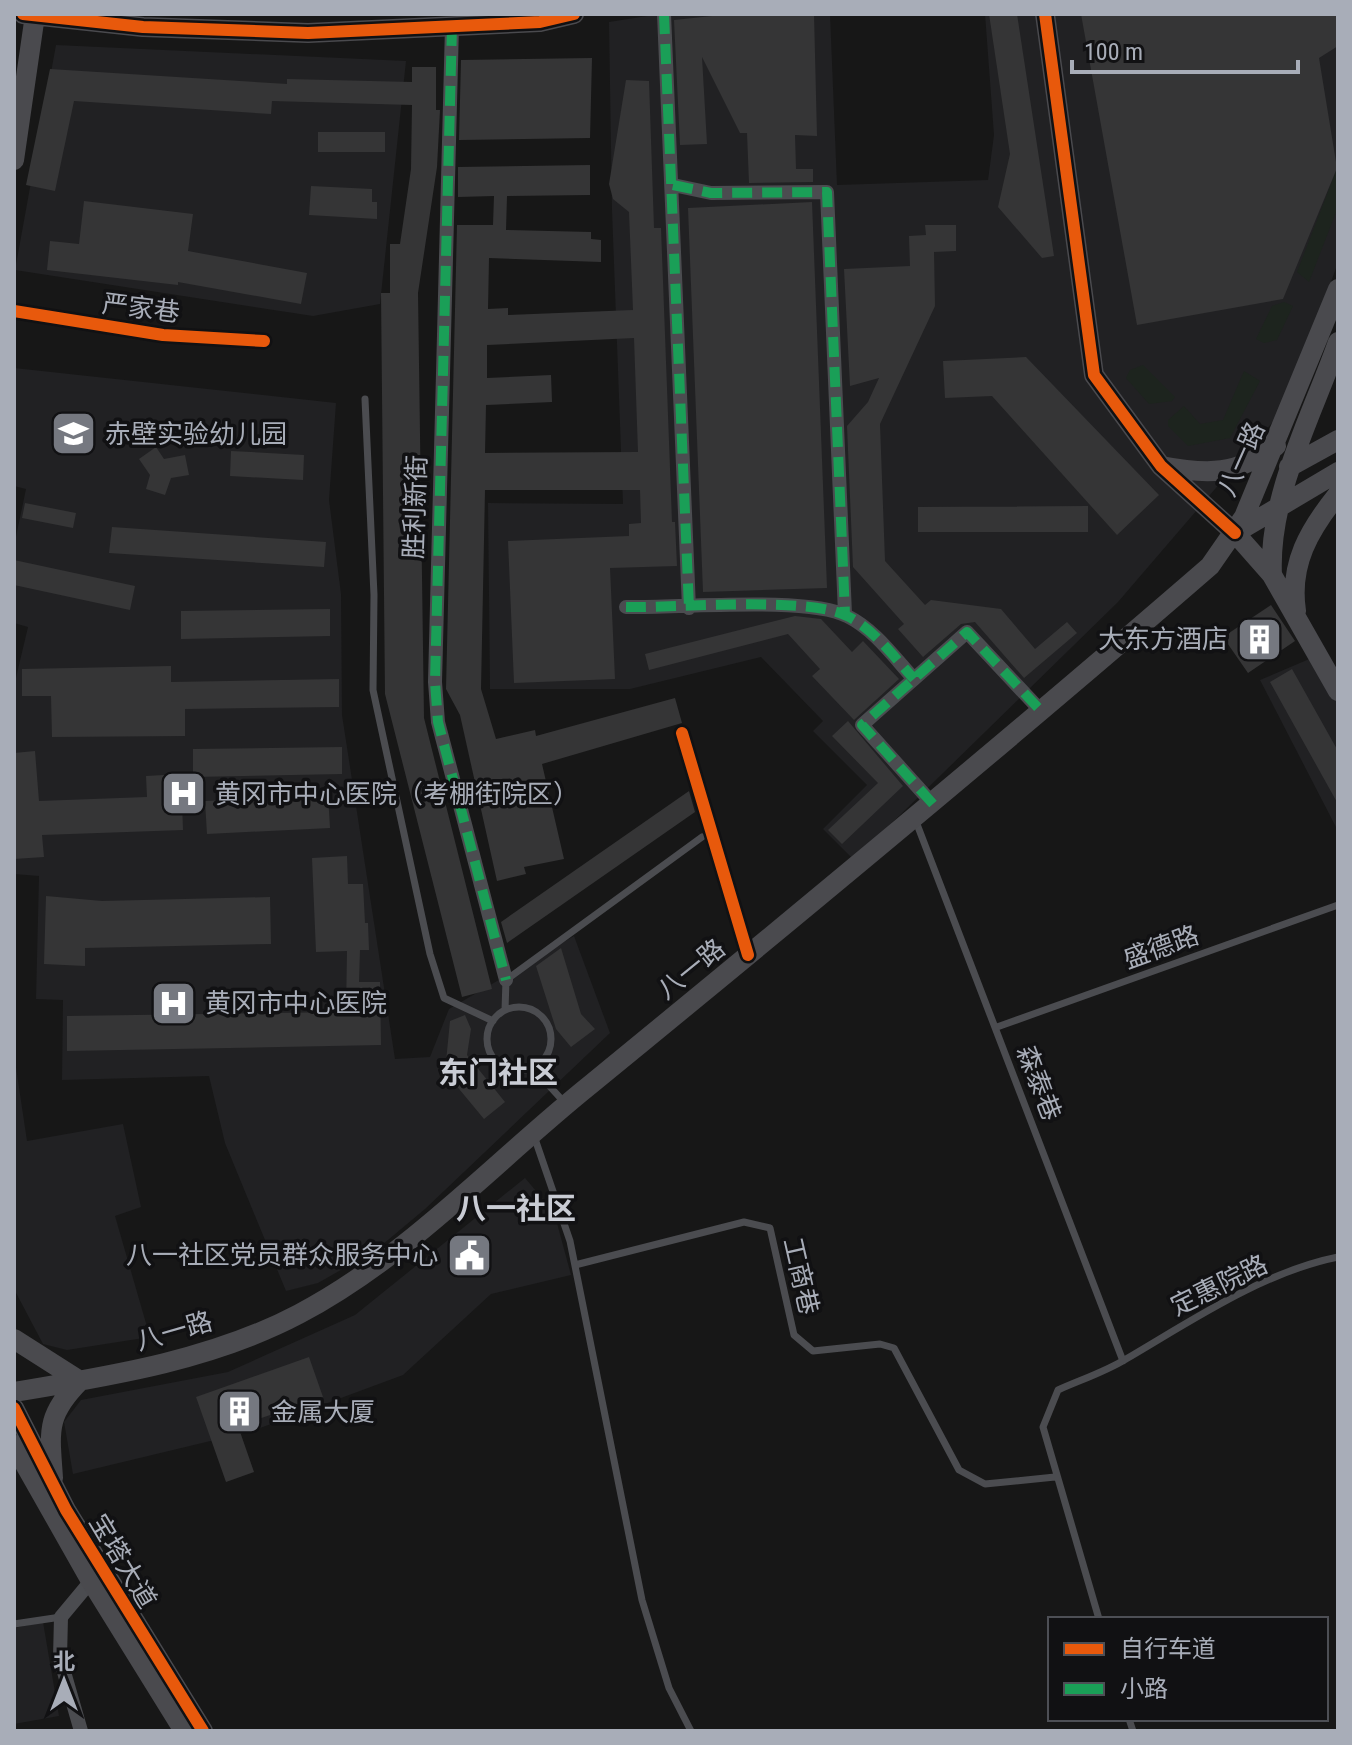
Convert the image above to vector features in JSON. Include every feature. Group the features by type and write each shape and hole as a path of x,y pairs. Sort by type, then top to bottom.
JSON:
{"main road":[{"path":"14,160 29,15 143,27 277,32 422,21 452,26 540,22 574,14"},
{"path":"1045,14 1094,375 1161,466 1235,533 1272,575 1338,691"},
{"name":"八一路","path":"14,1392 151,1367 258,1333 298,1315 419,1233 566,1104 933,804 1210,566 1235,533 1260,482 1338,289"},
{"name":"八一路","path":"1272,575 1270,540 1276,509 1338,342"},
{"path":"1260,482 1338,440"},
{"path":"1161,466 1189,471 1239,468 1276,446"},
{"path":"1235,533 1338,472"},
{"path":"1297,619 1293,589 1297,561 1313,526 1338,494"},
{"path":"14,1339 80,1381 59,1402 49,1428 54,1486"},
{"name":"宝塔大道","path":"14,1408 54,1486 120,1601 203,1731"},
{"name":"宝塔大道","path":"14,1445 21,1463 91,1581 184,1731"}],"street":[{"path":"664,14 689,608"},
{"name":"胜利新街","path":"452,26 435,682 438,722 506,980"},
{"path":"673,185 711,193 827,192 845,614"},
{"name":"严家巷","path":"14,311 163,335 264,341"},
{"path":"626,607 789,605 845,614 868,629 914,679"},
{"path":"933,804 862,725 967,632 1042,712"},
{"path":"682,733 748,955"},
{"path":"81,1731 60,1658 61,1617 91,1581"}],"lane":[{"path":"365,399 365,487 373,690 430,954 444,998 493,1021"},
{"name":"森泰巷","path":"915,819 1123,1361"},
{"path":"505,1010 506,980 702,837"},
{"name":"盛德路","path":"997,1027 1338,905"},
{"path":"530,1009 548,1025 549,1050 533,1068 509,1069 495,1060 488,1045 493,1021 505,1010 530,1009"},
{"path":"533,1068 566,1104"},
{"path":"533,1134 575,1265 642,1600 669,1688 691,1731"},
{"name":"工商巷","path":"575,1265 744,1222 770,1228 794,1335 813,1351 880,1344 894,1348 959,1470 985,1484 1055,1477"},
{"name":"定惠院路","path":"1098,1617 1055,1477 1043,1427 1058,1390 1123,1361 1199,1314 1316,1261 1338,1257"},
{"path":"14,1624 61,1617"}],"shaded area":[{"path":"660,14 830,14 837,185 988,180 994,135 985,14 1338,14 1338,263 1282,411 1118,602 854,860 823,829 867,785 813,731 823,721 761,657 630,689 490,689 488,503 623,504 612,210 609,22"},
{"path":"56,45 406,61 380,304 313,316 15,270"},
{"path":"1338,166 1338,207 1309,282 1297,272"},
{"path":"1284,302 1293,306 1277,340 1264,343 1256,339 1272,306"},
{"path":"1143,365 1175,397 1172,401 1149,404 1126,378 1130,370"},
{"name":"黄冈市中心医院（考棚街院区）","path":"14,368 336,403 329,500 341,594 342,715 395,1059 430,1057 449,1009 574,936 610,1033 425,1209 376,1250 318,1283 286,1291 225,1143 209,1076 62,1080 63,1000 36,999 39,876 14,874 14,686 28,627 14,623 14,546 26,489 14,486"},
{"path":"1244,371 1260,381 1230,438 1188,446 1168,426 1168,420 1184,406 1200,424 1223,420"},
{"path":"1314,657 1338,702 1338,831 1260,680"},
{"path":"14,1054 27,1141 123,1124 141,1207 115,1216 150,1337 67,1350 43,1344 14,1289"},
{"path":"525,1178 554,1212 571,1275 491,1294 403,1375 252,1431 73,1474 64,1422 81,1400 228,1372 355,1315"},
{"path":"43,1622 59,1716 14,1724 14,1628"}],"building":[{"path":"731,14 814,14 817,136 795,135 796,169 813,169 813,182 749,183 747,133 740,133 702,57 707,144 680,145 674,20"},
{"path":"989,14 1017,14 1054,256 1042,258 998,207 1010,154"},
{"path":"1081,14 1338,14 1338,46 1319,58 1337,168 1283,299 1137,325"},
{"path":"592,58 590,138 459,140 461,60"},
{"path":"412,67 436,67 436,110 440,110 437,167 418,293 424,718 492,989 462,997 385,694 381,293 390,293 390,244 400,244 411,169 412,105 272,101 271,114 74,101 55,191 26,185 50,69 287,84 287,79 412,82"},
{"path":"626,80 649,81 654,228 661,228 672,522 675,522 677,566 610,568 615,679 514,683 508,541 629,536 629,524 641,523 640,490 485,490 481,689 496,739 535,730 536,736 675,698 682,723 542,764 564,859 524,867 526,874 497,881 460,715 446,689 457,225 493,225 494,196 458,197 458,167 590,165 590,195 507,196 506,230 591,232 591,239 601,240 601,262 489,258 488,309 508,308 508,315 633,310 629,212 613,199 609,184","holes":["634,338 638,452 485,453 486,405 552,402 551,375 487,378 487,345"]},
{"path":"318,132 385,132 385,152 318,152"},
{"path":"311,186 372,189 372,202 377,202 377,219 309,215"},
{"path":"84,201 193,214 188,251 307,273 301,304 178,282 178,285 47,270 50,241 79,244"},
{"path":"812,202 827,588 703,592 688,208"},
{"path":"925,225 956,225 956,251 934,252 935,306 880,424 885,561 925,605 931,600 1001,609 1035,649 1067,622 1077,633 1024,678 975,622 961,624 923,657 898,629 904,624 853,567 847,426 868,402 879,378 850,386 844,269 910,266 909,236 926,235"},
{"path":"1026,357 1159,495 1117,535 992,396 945,398 943,361"},
{"path":"156,447 164,459 185,455 189,475 171,478 165,495 146,489 150,475 139,459"},
{"path":"231,451 304,455 303,480 230,476"},
{"path":"25,503 76,513 73,528 22,518"},
{"path":"1088,506 1088,532 918,532 918,507"},
{"path":"112,527 326,542 324,567 109,553"},
{"path":"14,560 135,586 130,610 14,585"},
{"name":"大东方酒店","path":"1271,605 1295,641 1248,673 1223,637"},
{"path":"330,609 330,636 181,639 181,611"},
{"path":"795,616 821,619 852,652 863,641 899,679 854,720 812,676 820,669 788,634 649,670 645,654"},
{"path":"171,666 171,682 339,679 339,707 185,709 185,736 52,737 51,696 22,696 22,669"},
{"path":"1292,669 1338,751 1338,804 1270,682"},
{"path":"848,721 903,786 842,844 828,830 878,783 832,736"},
{"path":"342,747 342,774 193,777 193,749"},
{"path":"35,751 39,801 147,797 146,776 181,774 183,830 42,835 44,857 14,859 14,753"},
{"path":"689,791 695,812 507,943 501,922"},
{"path":"328,795 330,828 207,834 205,801"},
{"path":"347,856 348,884 363,884 369,950 360,950 359,982 380,982 381,1045 67,1051 67,1016 346,1012 347,951 316,952 312,858"},
{"path":"46,896 102,901 270,897 271,944 85,948 85,966 44,964"},
{"path":"561,948 581,1014 595,1029 571,1047 556,1029 536,966"},
{"path":"465,1015 471,1029 467,1055 505,1102 484,1119 445,1072 450,1021"},
{"name":"金属大厦","path":"309,1357 323,1397 238,1426 254,1472 226,1482 196,1397"}],"marked path":[{"path":"664,14 689,608"},
{"path":"452,26 435,682 438,722 506,980"},
{"path":"673,185 711,193 827,192 845,614"},
{"path":"626,607 741,604 829,610 847,616 866,628 914,679"},
{"path":"933,804 862,725 967,632 1042,712"}],"cycle path":[{"path":"23,14 143,27 308,33 540,22 574,14"},
{"path":"1045,14 1094,375 1161,466 1235,533"},
{"path":"14,311 163,335 264,341"},
{"path":"682,733 748,955"},
{"path":"14,1408 66,1510 203,1731"}],"place":[{"name":"赤壁实验幼儿园","path":"74,434"},
{"name":"大东方酒店","path":"1259,639"},
{"name":"黄冈市中心医院（考棚街院区）","path":"184,794"},
{"name":"黄冈市中心医院","path":"174,1003"},
{"name":"八一社区党员群众服务中心","path":"469,1255"},
{"name":"金属大厦","path":"240,1412"}],"district":[{"name":"东门社区","path":"498,1073"},
{"name":"八一社区","path":"516,1209"}]}
